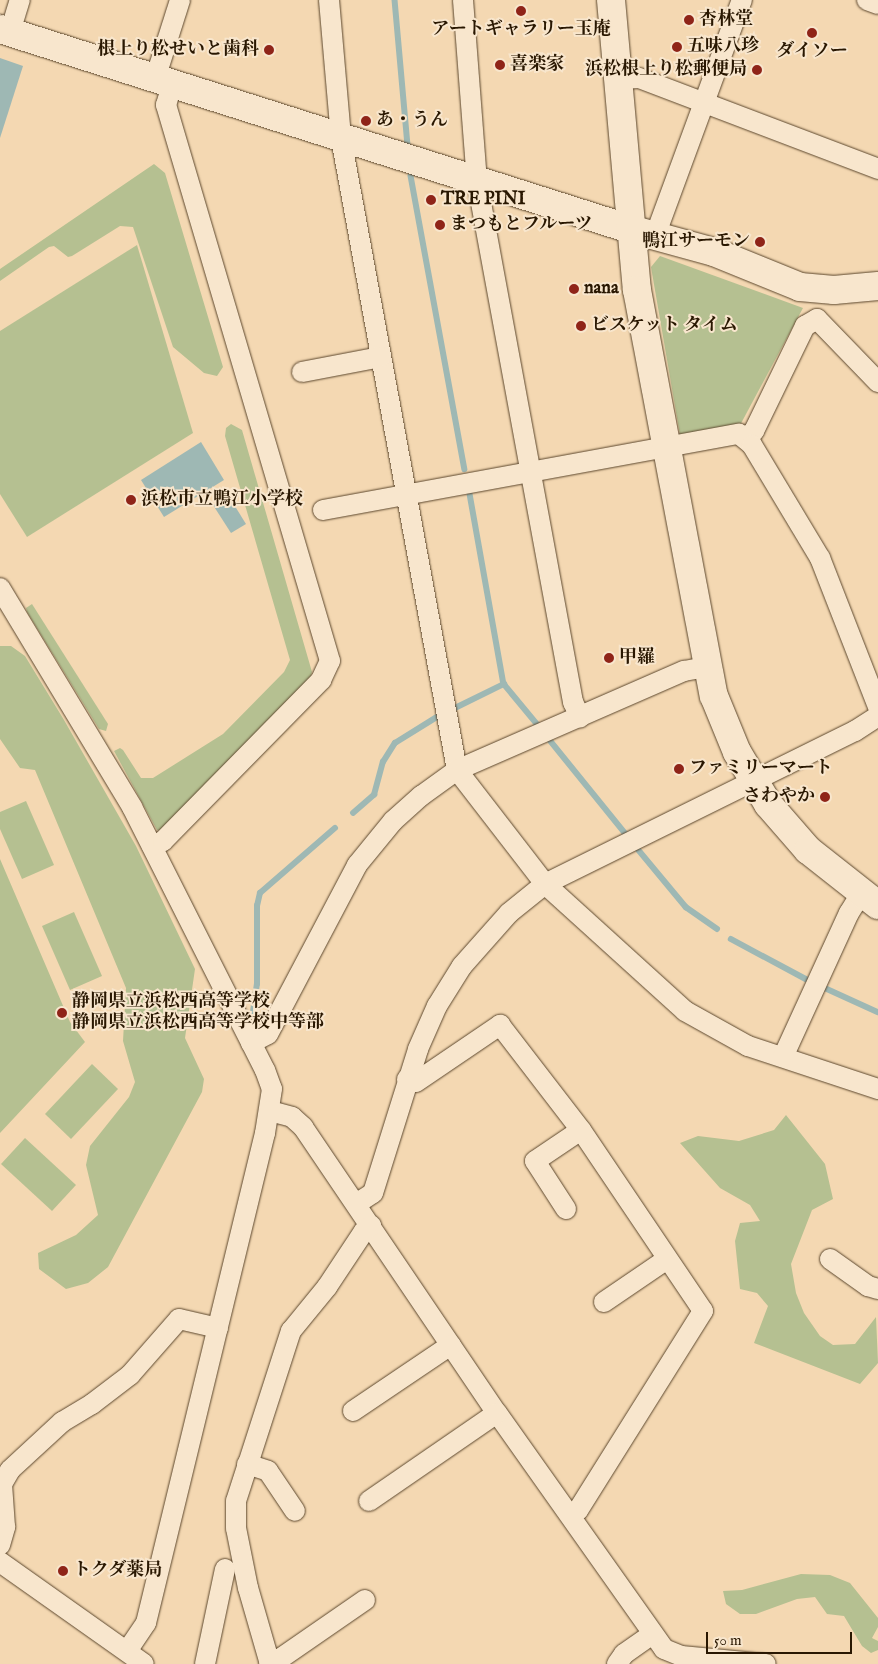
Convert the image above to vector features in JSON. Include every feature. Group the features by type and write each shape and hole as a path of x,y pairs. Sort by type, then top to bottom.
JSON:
{"street":[{"path":"20,0 5,31 478,181 714,252 800,287 834,290 878,286"},
{"path":"152,846 163,841 322,680 330,661 166,105 164,82 180,0"},
{"path":"330,0 341,138 457,770 546,884 685,1012 726,1037 878,1089"},
{"path":"462,0 478,181 573,702 580,716"},
{"path":"611,0 618,79 643,232 636,290 706,667 724,724 753,782 808,850 870,900 845,921 783,1057"},
{"path":"643,232 703,102 742,0"},
{"path":"867,0 878,4"},
{"path":"618,79 639,78 878,169"},
{"path":"746,438 754,431 805,326 817,319 878,382"},
{"path":"302,372 381,357"},
{"path":"323,510 730,435 746,438 820,558 878,707"},
{"path":"0,588 96,743 152,846 270,1080 270,1110 146,1623 127,1651"},
{"path":"251,1043 268,1034 338,897 368,850 406,808 457,770 684,670 706,667"},
{"path":"356,1204 373,1192 426,1027 462,966 509,913 546,884 855,731 878,716"},
{"path":"408,1080 416,1082 500,1025 581,1130 703,1312 578,1510 570,1515"},
{"path":"270,1110 298,1121 497,1413 653,1634 672,1654 723,1662 766,1664"},
{"path":"566,1209 535,1161 581,1130"},
{"path":"364,1600 270,1663 248,1588 236,1528 236,1500 291,1331 371,1226"},
{"path":"604,1302 668,1259"},
{"path":"830,1259 868,1286 878,1289"},
{"path":"0,1545 5,1527 2,1484 10,1470 62,1422 92,1404 130,1375 179,1319 218,1328"},
{"path":"353,1411 451,1345"},
{"path":"369,1502 497,1413"},
{"path":"247,1464 268,1471 295,1511"},
{"path":"0,1562 144,1664"},
{"path":"206,1664 224,1569"},
{"path":"617,1664 624,1654 653,1634"}],"green space":[{"path":"154,164 165,173 223,367 217,376 204,373 173,347 133,227 120,226 68,257 54,246 49,247 0,281 0,269"},
{"path":"137,245 193,433 27,537 0,494 0,331"},
{"path":"660,256 803,308 738,429 680,435 651,267"},
{"path":"231,424 242,430 312,672 310,679 161,831 157,830 114,751 120,748 123,750 141,778 153,778 223,734 284,672 290,660 225,436 226,428"},
{"path":"32,604 108,724 106,731 99,729 27,612 26,608"},
{"path":"0,646 11,646 25,656 64,720 136,846 195,969 185,1038 204,1079 202,1092 108,1267 88,1283 66,1289 39,1269 38,1253 76,1235 98,1215 86,1165 90,1146 129,1097 135,1082 123,1041 126,988 35,770 20,768 0,739"},
{"path":"26,801 54,865 22,879 0,829 0,812"},
{"path":"0,859 70,1022 85,1042 0,1133"},
{"path":"74,912 102,976 70,990 42,926"},
{"path":"92,1064 118,1089 71,1139 45,1114"},
{"path":"786,1115 825,1164 833,1199 812,1210 791,1264 796,1293 804,1313 820,1336 833,1345 855,1344 876,1317 878,1363 860,1384 754,1343 768,1306 757,1293 740,1289 735,1241 740,1223 760,1221 750,1205 720,1188 680,1143 698,1136 739,1141 774,1130"},
{"path":"25,1138 76,1185 52,1211 1,1164"},
{"path":"801,1574 830,1575 850,1583 878,1618 878,1627 872,1638 878,1641 878,1650 871,1653 862,1646 844,1616 827,1614 815,1597 797,1599 756,1614 740,1614 726,1604 723,1591 742,1590"}],"water":[{"path":"0,58 23,66 0,138"},
{"path":"201,442 224,480 164,517 141,480"},
{"path":"228,495 246,524 231,533 213,505"}],"waterway":[{"path":"395,0 408,145"},
{"path":"411,176 465,469"},
{"path":"470,494 504,684 538,725"},
{"path":"453,709 504,684"},
{"path":"353,813 374,795 383,762 395,743 437,717"},
{"path":"549,739 626,834"},
{"path":"253,1012 257,984 257,906 260,893 335,828"},
{"path":"637,848 686,907 717,929"},
{"path":"731,939 806,979"},
{"path":"825,988 878,1012"}],"place":[{"name":"アートギャラリー玉庵","path":"521,11"},
{"name":"杏林堂","path":"689,20"},
{"name":"ダイソー","path":"812,33"},
{"name":"五味八珍","path":"677,47"},
{"name":"根上り松せいと歯科","path":"269,50"},
{"name":"喜楽家","path":"500,65"},
{"name":"浜松根上り松郵便局","path":"757,70"},
{"name":"あ・うん","path":"366,121"},
{"name":"TRE PINI","path":"431,200"},
{"name":"まつもとフルーツ","path":"440,225"},
{"name":"鴨江サーモン","path":"760,242"},
{"name":"nana","path":"574,289"},
{"name":"ビスケット タイム","path":"581,326"},
{"name":"浜松市立鴨江小学校","path":"131,500"},
{"name":"甲羅","path":"609,658"},
{"name":"ファミリーマート","path":"679,769"},
{"name":"さわやか","path":"825,797"},
{"name":"静岡県立浜松西高等学校 静岡県立浜松西高等学校中等部","path":"62,1013"},
{"name":"トクダ薬局","path":"63,1571"}]}
